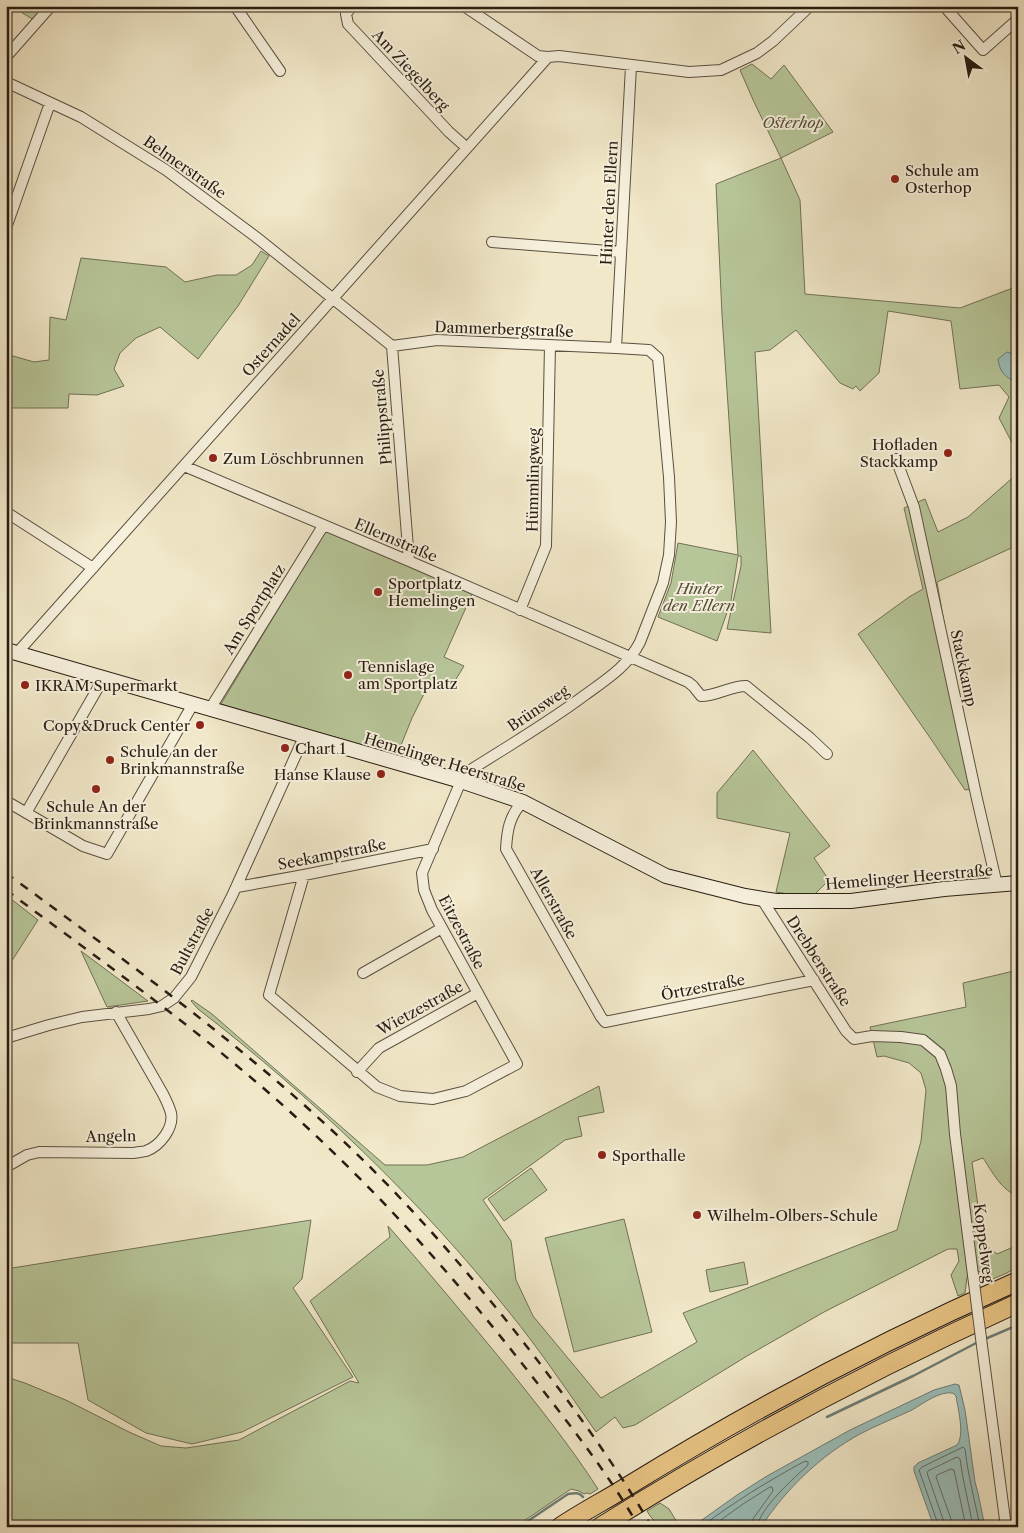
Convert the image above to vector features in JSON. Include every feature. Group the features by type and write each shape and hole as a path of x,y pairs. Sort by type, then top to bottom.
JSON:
{"highway":[{"path":"560,1527 708,1438 801,1388 910,1332 1018,1281"},
{"path":"600,1527 718,1456 812,1405 918,1350 1018,1303"}],"main road":[{"name":"Hemelinger Heerstraße","path":"12,652 461,781 523,802 666,876 702,886 776,901 851,901 944,889 1018,883"}],"street":[{"path":"6,57 51,6"},
{"path":"235,6 280,71"},
{"name":"Am Ziegelberg","path":"352,6 346,14 348,24 449,132 467,148"},
{"path":"464,6 538,56 548,58 559,56 689,72 721,70 757,53 773,41 810,6"},
{"path":"944,6 983,50 1018,19"},
{"name":"Osternadel","path":"12,652 93,568 548,58"},
{"name":"Hinter den Ellern","path":"616,348 632,66"},
{"name":"Belmerstraße","path":"6,82 81,117 166,170 256,237 333,298"},
{"path":"6,228 50,103"},
{"path":"492,242 621,252"},
{"path":"333,298 392,346"},
{"name":"Dammerbergstraße","path":"392,346 437,340 616,348"},
{"name":"Hümmlingweg","path":"520,610 546,546 550,345"},
{"name":"Philippstraße","path":"392,346 409,561"},
{"path":"616,348 649,350 658,358 669,477 671,522 669,556 663,583 640,642 630,658"},
{"name":"Stackkamp","path":"896,459 914,507 970,771 997,885"},
{"name":"Ellernstraße","path":"184,466 688,682 693,686 700,701 739,686 746,686 827,754"},
{"path":"6,512 93,568"},
{"name":"Am Sportplatz","path":"210,708 323,526"},
{"name":"Brünsweg","path":"461,781 472,770 566,709 619,670 630,658"},
{"path":"26,813 103,679"},
{"path":"6,801 83,846 107,854 194,704"},
{"name":"Bultstraße","path":"6,1038 82,1017 162,1006 174,998 192,978 237,887 304,737"},
{"name":"Eitzestraße","path":"358,1072 377,1088 400,1096 433,1099 466,1091 518,1064 432,910 424,890 422,873 461,781"},
{"name":"Allerstraße","path":"523,802 516,809 507,832 506,849 600,1017"},
{"name":"Seekampstraße","path":"237,887 433,849"},
{"path":"304,875 269,996 358,1072"},
{"name":"Drebberstraße","path":"760,898 846,1031 854,1039"},
{"path":"363,973 442,928"},
{"name":"Örtzestraße","path":"600,1017 605,1022 814,980"},
{"name":"Wietzestraße","path":"358,1072 379,1048 478,993"},
{"name":"Angeln","path":"6,1167 27,1155 39,1152 134,1152 147,1150 156,1146 164,1137 170,1124 171,1115 169,1107 116,1012"},
{"name":"Koppelweg","path":"854,1039 872,1036 922,1040 940,1054 951,1086 955,1134 1006,1527"}],"green space":[{"path":"11,6 47,6 34,20"},
{"name":"Osterhop","path":"752,64 771,79 784,65 833,132 781,158 740,70"},
{"path":"781,158 800,200 805,294 960,308 1018,286 1018,454 999,418 1009,397 999,385 960,389 951,321 888,311 879,373 860,391 856,386 853,389 840,383 796,330 770,350 755,352 771,633 727,629 741,566 741,556 738,556 731,601 717,641 658,617 671,583 678,543 738,555 722,315 716,184"},
{"path":"261,251 269,256 238,306 198,359 160,327 136,338 120,353 114,369 124,386 97,395 69,394 68,408 6,408 6,354 34,362 49,360 50,317 66,320 81,258 166,267 185,282 217,275 236,275 252,265"},
{"path":"1018,473 1018,545 937,582 973,789 965,790 858,634 923,589 904,508 925,499 938,532 968,517"},
{"name":"Tennislage am Sportplatz","path":"326,530 472,594 444,657 464,666 450,689 429,684 412,718 397,755 221,704"},
{"path":"753,750 830,846 814,858 829,880 814,895 802,896 776,892 790,833 717,818 717,793"},
{"path":"6,895 38,920 6,970"},
{"path":"81,951 148,1001 107,1007"},
{"path":"1018,970 1018,1195 1002,1186 983,1158 972,1162 983,1243 997,1254 1018,1245 1018,1266 988,1281 979,1271 967,1277 965,1293 958,1296 951,1275 959,1261 957,1249 948,1249 824,1312 747,1356 635,1425 623,1428 615,1417 596,1432 520,1326 438,1229 323,1114 198,1009 191,1001 212,1014 385,1165 427,1165 463,1157 599,1086 604,1112 578,1117 582,1136 565,1140 483,1200 511,1241 516,1280 533,1316 601,1398 697,1342 683,1313 897,1230 921,1141 926,1090 921,1073 909,1063 884,1056 877,1057 870,1027 966,1007 963,983"},
{"path":"531,1168 547,1190 504,1221 488,1199"},
{"path":"624,1219 652,1332 574,1352 545,1238"},
{"path":"311,1220 302,1279 293,1288 353,1377 242,1432 192,1444 146,1433 88,1400 78,1343 6,1343 6,1269"},
{"path":"388,1226 528,1393 598,1489 590,1494 584,1494 571,1489 515,1527 6,1527 6,1377 68,1401 161,1446 186,1448 239,1440 350,1381 359,1383 310,1301 390,1237"},
{"path":"744,1262 748,1284 710,1292 706,1270"},
{"path":"660,1503 669,1509 680,1527 659,1527 647,1511"}],"water":[{"path":"1007,352 1018,358 1018,383 1006,376 1000,368 998,359"},
{"path":"955,1384 959,1385 965,1410 975,1482 985,1527 934,1527 914,1471 914,1467 918,1463 957,1445 959,1441 960,1422 956,1396 953,1393 948,1393 937,1396 912,1410 866,1431 831,1452 793,1487 761,1527 692,1527 767,1476 850,1430 934,1390"}],"waterway":[{"path":"985,1339 1018,1325"},
{"path":"827,1417 913,1376 980,1341"},
{"path":"1018,1358 1016,1364 1018,1387"},
{"path":"519,1527 568,1494 575,1493 583,1497"}],"railway":[{"path":"6,873 218,1032 299,1100 384,1181 449,1251 529,1349 602,1449 652,1527"},
{"path":"6,890 139,989 237,1066 305,1126 374,1193 439,1263 501,1337 588,1449 639,1527"}],"place":[{"name":"Schule am Osterhop","path":"895,179"},
{"name":"Hofladen Stackkamp","path":"948,453"},
{"name":"Zum Löschbrunnen","path":"213,458"},
{"name":"Sportplatz Hemelingen","path":"378,592"},
{"name":"Tennislage am Sportplatz","path":"348,675"},
{"name":"IKRAM Supermarkt","path":"25,685"},
{"name":"Copy&Druck Center","path":"200,725"},
{"name":"Chart 1","path":"285,748"},
{"name":"Schule an der Brinkmannstraße","path":"110,760"},
{"name":"Hanse Klause","path":"381,774"},
{"name":"Schule An der Brinkmannstraße","path":"96,789"},
{"name":"Sporthalle","path":"602,1155"},
{"name":"Wilhelm-Olbers-Schule","path":"697,1215"}]}
